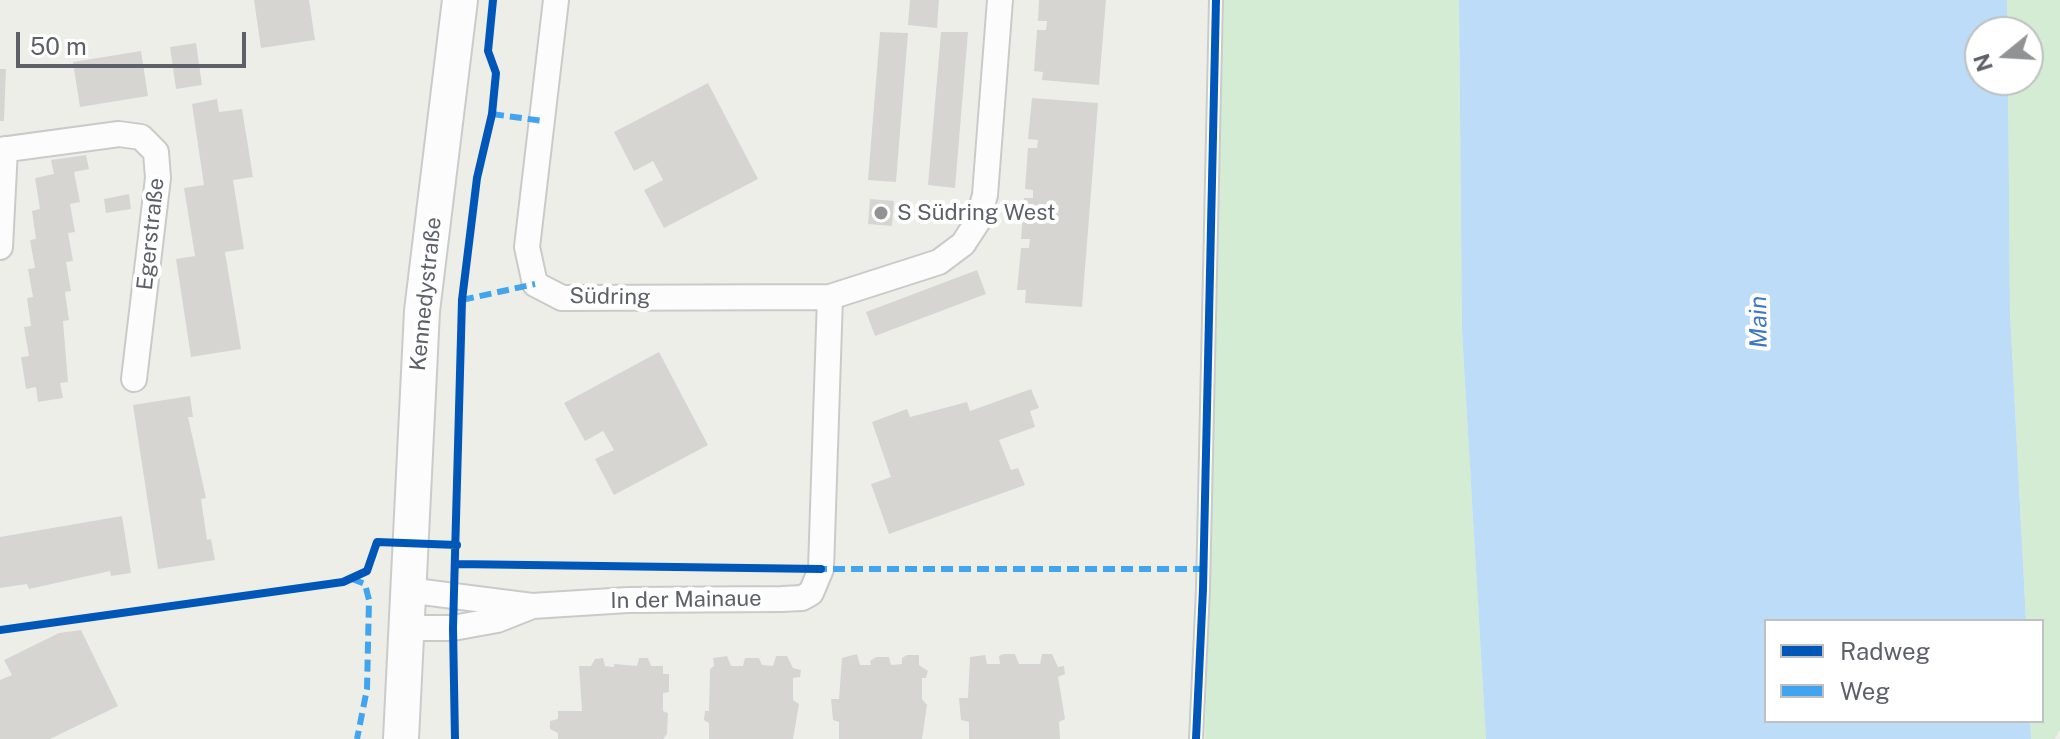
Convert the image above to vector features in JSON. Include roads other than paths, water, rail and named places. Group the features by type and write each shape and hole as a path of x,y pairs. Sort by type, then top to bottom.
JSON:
{"main road":[{"name":"Kennedystraße","path":"401,739 422,311 460,0"}],"street":[{"name":"Südring","path":"556,0 527,247 535,284 562,298 830,297 939,262 963,244 978,221 985,195 1000,0"},
{"name":"Egerstraße","path":"0,247 3,150 119,134 141,137 156,152 158,178 134,379"},
{"name":"In der Mainaue","path":"407,590 532,606 628,600 802,598 817,584 821,569 830,297"},
{"name":"In der Mainaue","path":"405,628 453,628 497,620 532,606"}],"lane":[{"path":"1196,739 1203,589 1216,0"}],"water":[{"name":"Main","path":"1459,0 2007,0 2007,16 1964,16 1964,96 2008,96 2010,314 2026,619 1764,619 1764,723 2030,723 2031,739 1486,739 1462,331"}],"place":[{"name":"S Südring West","path":"881,213"}]}
